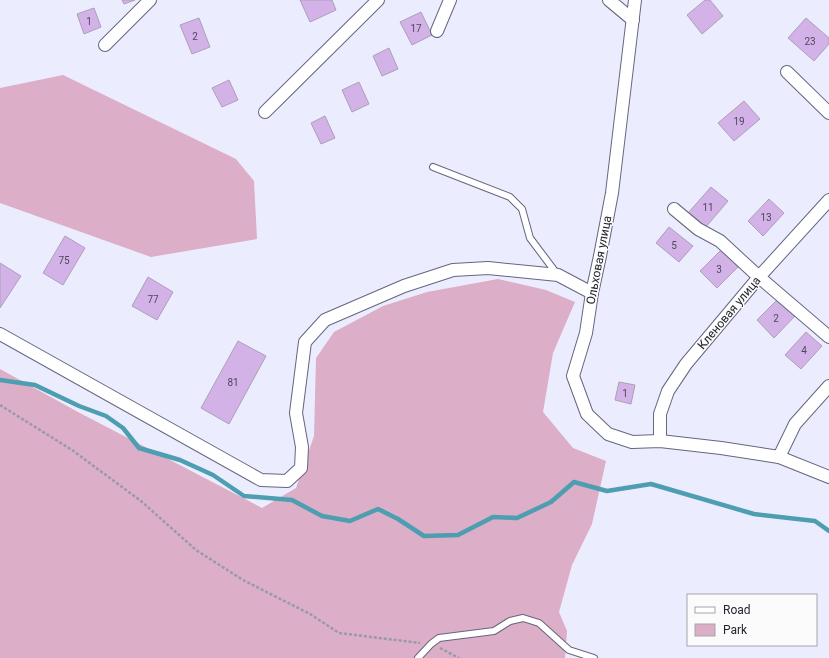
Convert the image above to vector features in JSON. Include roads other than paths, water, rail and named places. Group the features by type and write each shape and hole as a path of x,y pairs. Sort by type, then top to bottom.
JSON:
{"street":[{"path":"105,45 150,0"},
{"path":"265,112 378,0"},
{"path":"437,31 450,0"},
{"path":"609,0 633,20"},
{"name":"Ольховая улица","path":"635,0 612,193 592,293 586,333 573,376 587,414 608,434 632,442 660,441 721,448 779,458 829,477"},
{"path":"787,72 829,113"},
{"name":"Кленовая улица","path":"660,441 660,414 668,391 686,364 759,277 829,200"},
{"path":"674,209 698,229 720,241 759,277 829,337"},
{"path":"0,334 261,480 287,481 301,468 302,447 296,414 305,342 325,320 404,286 453,270 488,268 558,275 592,293"},
{"path":"779,458 795,424 829,386"}],"lane":[{"path":"628,0 633,20"},
{"path":"433,168 510,197 522,209 530,238 558,275"},
{"path":"418,658 439,638 494,631 510,621 523,618 540,623 569,650 594,658"}],"waterway":[{"path":"0,380 35,385 79,406 106,416 123,428 139,448 180,460 213,475 244,496 292,500 322,516 350,521 378,509 398,519 424,536 458,535 493,517 517,518 551,502 574,482 607,491 651,484 754,514 815,521 829,531"}]}
